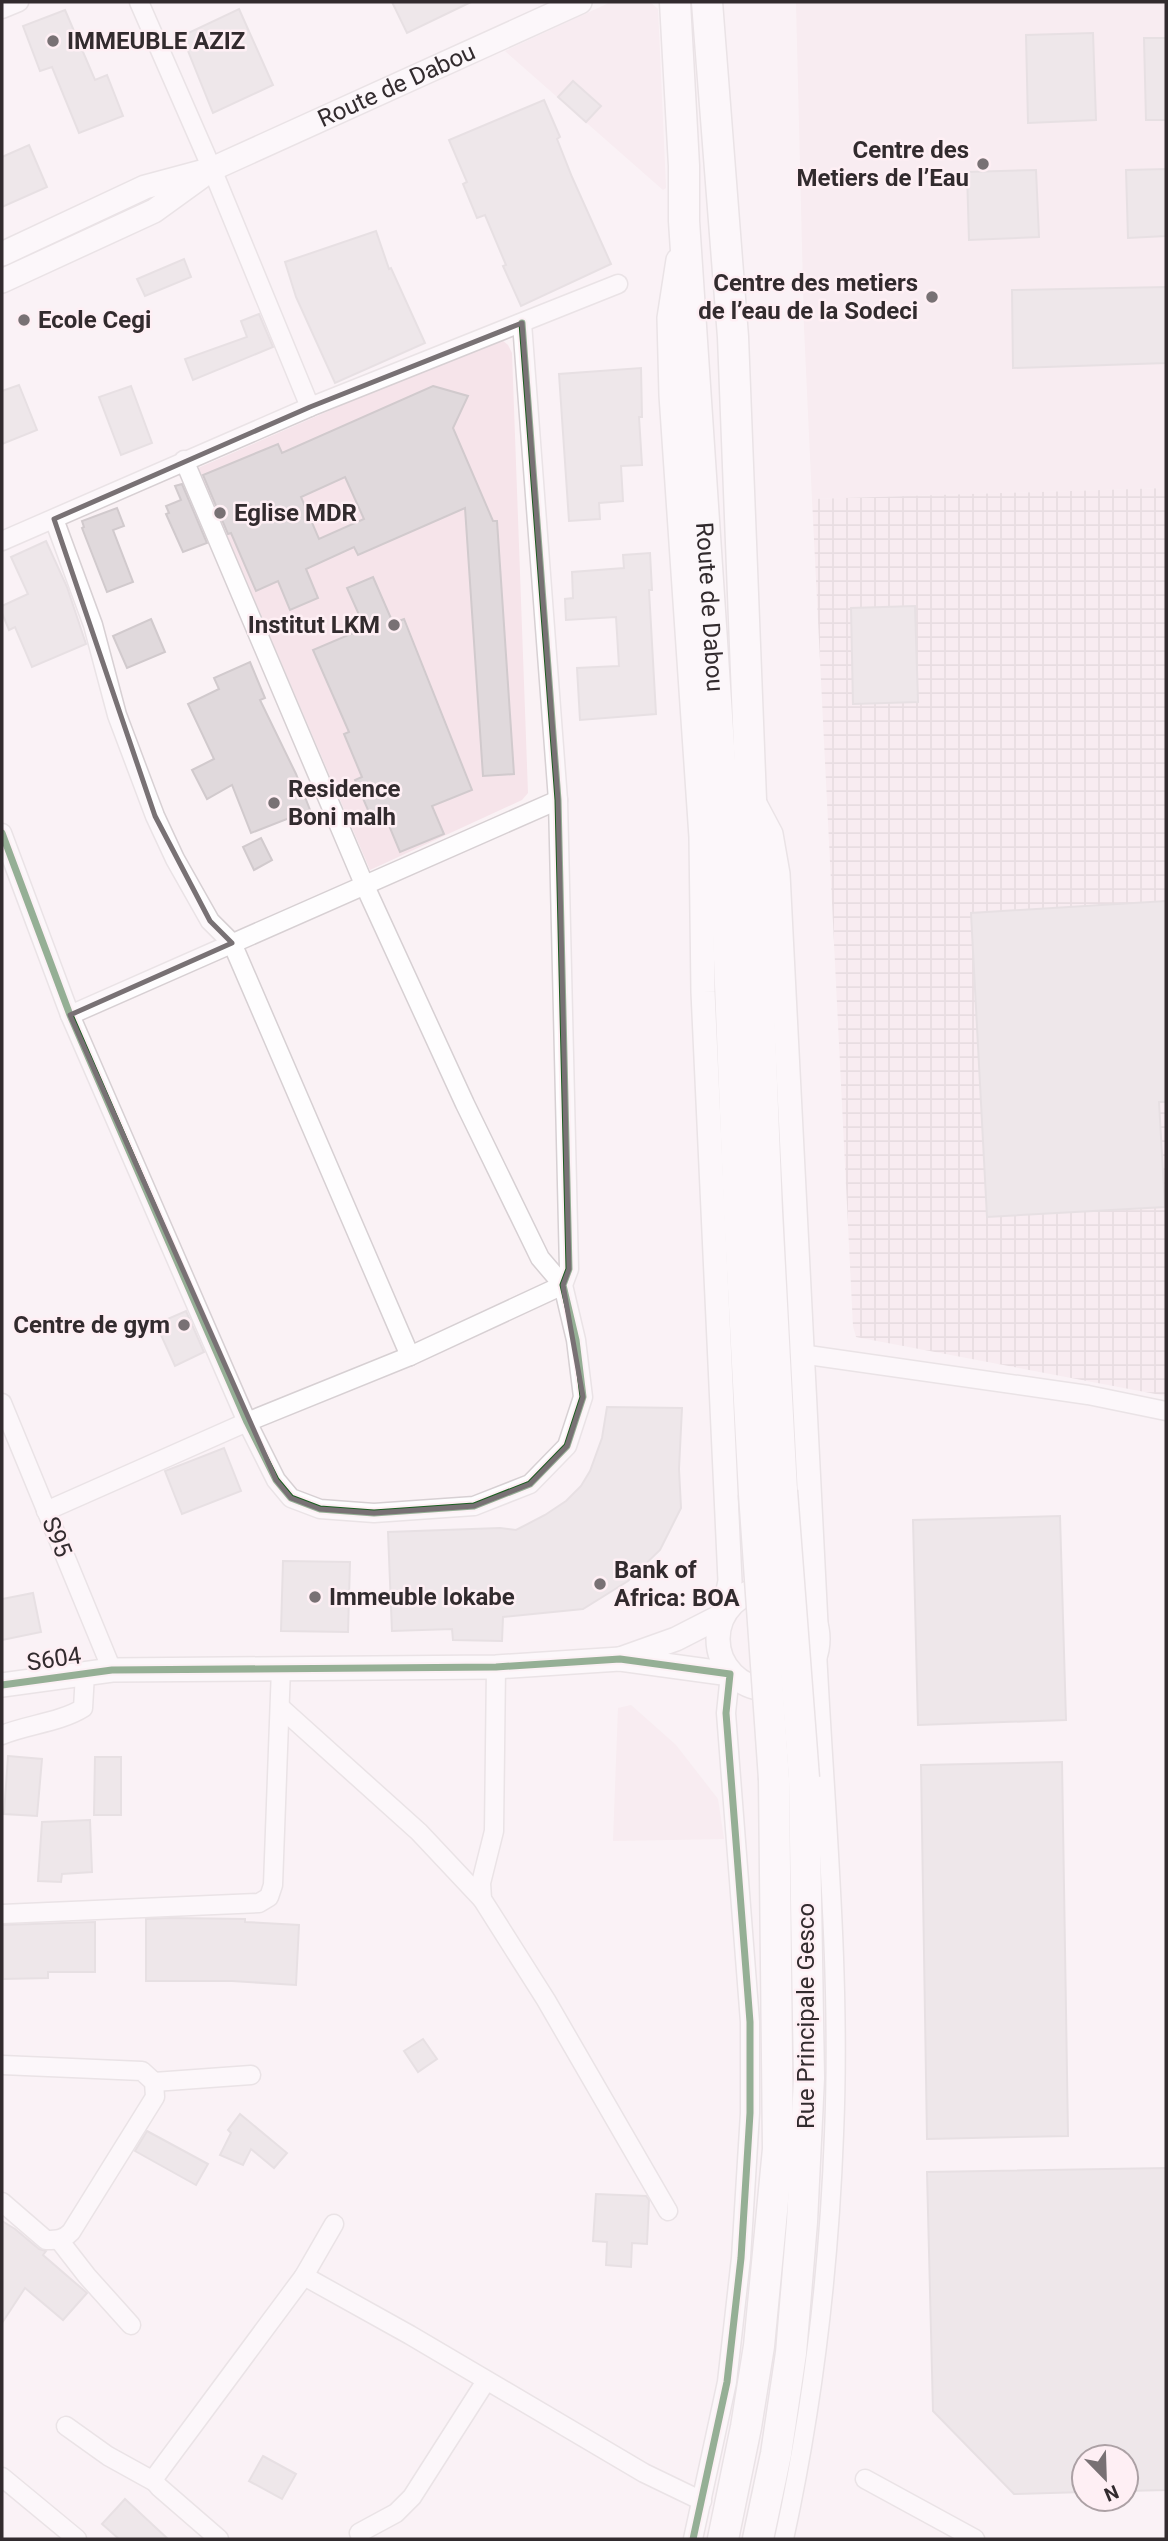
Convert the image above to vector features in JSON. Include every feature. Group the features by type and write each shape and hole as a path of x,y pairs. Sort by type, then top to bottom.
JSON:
{"main road":[{"name":"Route de Dabou","path":"675,2 684,221 753,1212"},
{"name":"Route de Dabou","path":"707,2 733,337 753,800 753,1212"},
{"path":"753,1212 768,1492"},
{"name":"Rue Principale Gesco","path":"758,2539 776,2454 789,2366 802,2222 809,2078 804,1778 768,1492"},
{"name":"Rue Principale Gesco","path":"723,2539 759,2346 778,2149 768,1492"}],"street":[{"path":"2,9 19,2"},
{"path":"139,2 212,169 310,407"},
{"name":"Route de Dabou","path":"2,254 145,187 212,169 580,2"},
{"name":"Route de Dabou","path":"2,281 154,211 212,169"},
{"path":"684,221 669,318 671,395 701,836 703,992 730,1581 718,1629 717,1645 721,1661 730,1674 742,1684 757,1689 780,1688 801,1677 811,1665 817,1651"},
{"path":"2,541 310,407 618,284"},
{"path":"46,1511 247,1422 410,1356 563,1285 569,1269 558,800 522,323"},
{"path":"2,833 70,1015 247,1422 275,1480 291,1498 320,1509 374,1513 474,1506 530,1484 567,1446 583,1397 576,1340 563,1285 540,1258 466,1104 365,884 184,460"},
{"path":"54,519 93,625 117,715 155,816 175,859 210,921 232,943 410,1356"},
{"path":"70,1015 558,800"},
{"path":"753,800 771,834 778,874 835,1987 834,2133 821,2312 799,2471 784,2539"},
{"path":"802,1354 1088,1395 1166,1411"},
{"name":"S95","path":"2,1404 112,1670"},
{"path":"620,1659 677,1639 723,1615 734,1602 748,1593 764,1589 781,1591 796,1598 808,1609 816,1624"},
{"path":"620,1659 730,1674"},
{"name":"S604","path":"2,1685 112,1670 496,1667 620,1659"},
{"path":"482,1899 481,1883 494,1830 496,1667"},
{"path":"2,1914 259,1903 269,1897 273,1885 281,1668"},
{"path":"2,1735 83,1709 85,1674"},
{"path":"693,2539 727,2382 741,2258 750,2113 750,2022 726,1713 730,1674"},
{"path":"279,1707 419,1832 482,1899 565,2032 668,2211"},
{"path":"2,2065 142,2071 154,2082 155,2097 71,2232 59,2240 46,2241 2,2202"},
{"path":"154,2082 251,2074"},
{"path":"155,2482 155,2477 304,2276 334,2224"},
{"path":"59,2240 131,2325"},
{"path":"304,2276 644,2473 702,2501"},
{"path":"359,2533 396,2513 412,2497 486,2381"},
{"path":"66,2426 108,2456 155,2482 219,2539"},
{"path":"2,2477 77,2539"},
{"path":"864,2479 975,2539"}],"highlighted area":[{"path":"522,323 558,800 569,1269 563,1285 583,1397 567,1446 530,1484 474,1506 374,1513 320,1509 291,1498 276,1480 70,1015 232,943 210,921 155,816 54,519 310,407"}],"shaded area":[{"path":"611,2 650,2 658,9 666,188 663,190 505,51"},
{"name":"Centre des Metiers de l’Eau","path":"796,2 1166,2 1166,488 812,499 804,327"},
{"name":"Institut LKM","path":"501,339 512,353 528,793 522,800 370,870 198,468 491,340"},
{"path":"1166,488 1166,1396 856,1337 853,1326 812,499"},
{"path":"631,1705 676,1745 718,1799 724,1839 613,1841 618,1708"}],"building":[{"path":"392,2 471,2 407,33"},
{"path":"239,9 273,85 213,113 182,36"},
{"path":"65,10 95,80 107,75 123,116 79,133 52,67 40,71 23,26"},
{"path":"1093,33 1096,120 1028,123 1026,35"},
{"path":"1144,38 1166,38 1166,120 1146,120"},
{"path":"573,81 601,106 586,122 558,97"},
{"path":"544,100 560,137 557,139 572,177 611,264 521,306 485,215 477,218 463,184 467,182 449,140"},
{"path":"29,145 47,187 2,207 2,157"},
{"path":"1166,169 1166,236 1128,238 1126,170"},
{"path":"1036,170 1039,237 969,240 967,172"},
{"path":"376,231 389,269 391,268 425,343 335,383 296,297 285,262"},
{"path":"184,259 191,277 145,296 137,279"},
{"path":"1166,287 1166,363 1013,368 1012,290"},
{"path":"259,314 273,347 193,380 185,359 247,337 241,321"},
{"path":"641,368 642,417 639,417 642,465 621,466 623,501 599,503 600,519 569,521 559,374"},
{"path":"19,385 37,430 2,444 2,391"},
{"path":"131,386 152,443 121,455 99,397"},
{"path":"433,386 468,396 453,428 493,521 497,521 514,774 483,776 465,508 358,555 354,547 306,569 318,598 290,610 278,581 256,591 203,475 278,444 282,453","holes":["345,477 364,519 319,539 301,497"]},
{"path":"182,484 207,543 183,552 166,514 169,513 166,506 181,500 175,486"},
{"path":"117,508 124,526 113,530 133,582 107,592 82,528 82,521"},
{"path":"46,541 67,587 86,644 32,667 15,627 9,630 2,606 28,594 11,557"},
{"path":"650,553 652,590 649,590 656,714 580,720 577,668 619,666 616,617 566,620 565,599 573,598 572,572 624,568 623,555"},
{"path":"373,577 393,623 404,619 472,790 432,806 444,834 400,852 383,811 371,817 355,780 362,777 344,734 349,732 313,650 365,628 347,588"},
{"path":"915,606 918,702 853,704 851,608"},
{"path":"151,619 165,652 127,668 113,636"},
{"path":"250,662 265,698 260,700 296,774 310,810 251,833 232,785 207,799 192,770 214,759 188,704 219,689 214,678"},
{"path":"261,838 272,860 254,870 243,847"},
{"path":"1166,901 1166,1102 1159,1102 1165,1207 987,1217 971,913"},
{"path":"186,1311 204,1352 175,1366 156,1324"},
{"path":"607,1407 682,1408 679,1469 681,1508 660,1550 628,1581 583,1609 503,1617 502,1641 453,1640 452,1629 392,1631 388,1532 500,1528 516,1530 545,1515 566,1501 581,1486 590,1471 602,1438"},
{"path":"224,1448 241,1491 182,1514 165,1471"},
{"path":"1060,1516 1066,1720 918,1725 913,1520"},
{"name":"Immeuble lokabe","path":"283,1561 350,1562 348,1632 281,1631"},
{"path":"33,1593 41,1632 2,1640 2,1599"},
{"path":"8,1756 42,1759 37,1816 4,1814"},
{"path":"95,1757 121,1757 121,1815 94,1815"},
{"path":"1062,1762 1068,2136 927,2139 921,1765"},
{"path":"90,1820 92,1872 62,1874 61,1882 38,1881 42,1822"},
{"path":"146,1919 245,1919 245,1922 299,1925 296,1985 232,1981 146,1981"},
{"path":"95,1922 95,1972 48,1972 48,1978 3,1979 2,1925"},
{"path":"423,2039 437,2059 418,2072 404,2051"},
{"path":"240,2114 287,2153 274,2168 251,2149 243,2165 220,2155 231,2133 228,2130"},
{"path":"147,2131 208,2164 196,2185 135,2151"},
{"path":"1166,2168 1166,2490 1140,2491 1140,2443 1070,2443 1070,2492 1014,2494 933,2411 927,2172"},
{"path":"596,2194 646,2196 649,2200 647,2244 632,2243 631,2267 606,2265 607,2242 593,2241"},
{"path":"2,2221 39,2249 46,2251 43,2255 87,2293 63,2320 25,2288 2,2323"},
{"path":"263,2456 296,2474 282,2499 249,2481"},
{"path":"125,2499 168,2539 119,2539 102,2524"}],"cycle path":[{"path":"2,833 70,1015 247,1422 276,1480 291,1498 320,1509 374,1513 474,1506 530,1484 567,1446 583,1397 576,1340 563,1285 569,1269 558,800 522,323"},
{"path":"2,1685 112,1670 496,1667 620,1659 730,1674 726,1713 750,2022 750,2113 741,2258 727,2382 693,2539"}],"place":[{"name":"IMMEUBLE AZIZ","path":"53,41"},
{"name":"Centre des Metiers de l’Eau","path":"983,164"},
{"name":"Centre des metiers de l’eau de la Sodeci","path":"932,297"},
{"name":"Ecole Cegi","path":"24,320"},
{"name":"Eglise MDR","path":"220,513"},
{"name":"Institut LKM","path":"394,625"},
{"name":"Residence Boni malh","path":"274,803"},
{"name":"Centre de gym","path":"184,1325"},
{"name":"Bank of Africa: BOA","path":"600,1584"},
{"name":"Immeuble lokabe","path":"315,1597"}]}
